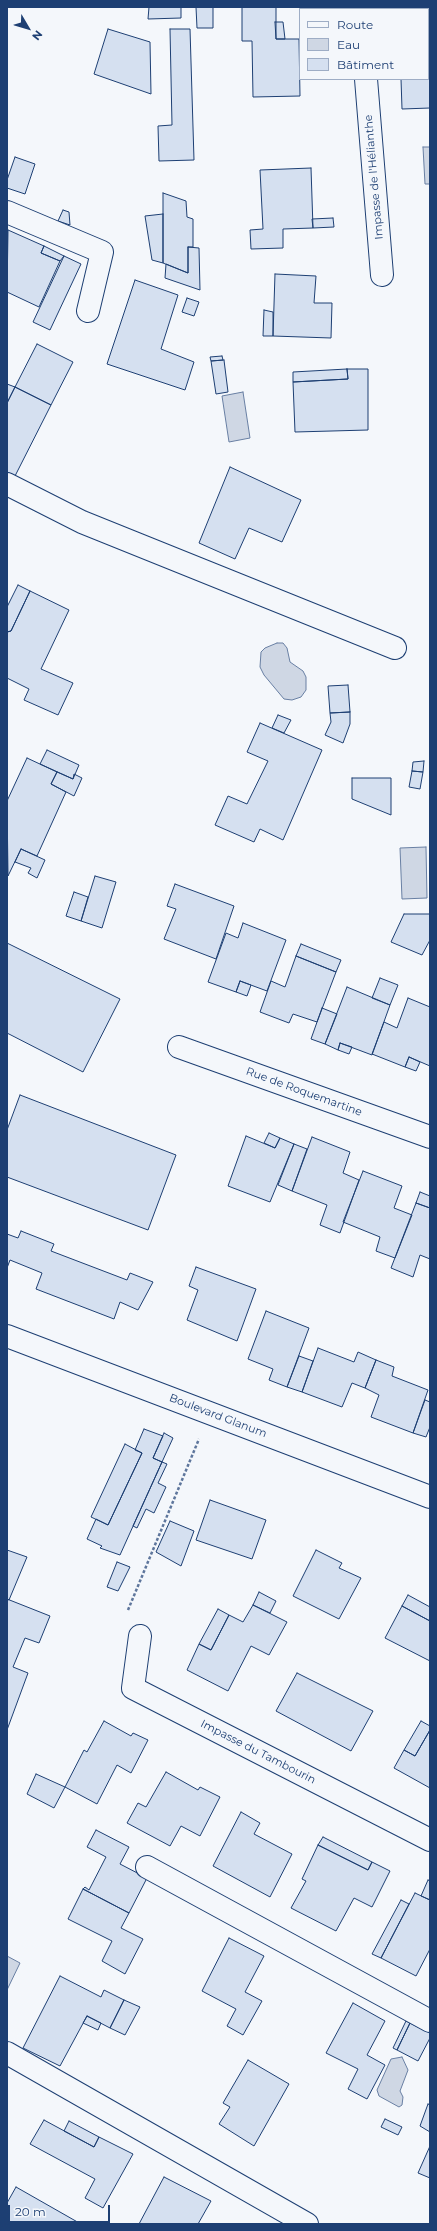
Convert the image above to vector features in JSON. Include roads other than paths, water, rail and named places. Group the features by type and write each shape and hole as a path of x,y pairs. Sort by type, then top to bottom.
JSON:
{"street":[{"name":"Impasse de l'Hélianthe","path":"366,80 382,275"},
{"path":"7,212 102,252 88,310"},
{"path":"7,484 82,522 395,648"},
{"name":"Rue de Roquemartine","path":"178,1047 430,1136"},
{"name":"Boulevard Glanum","path":"7,1336 430,1496"},
{"name":"Impasse du Tambourin","path":"140,1636 133,1688 430,1840"},
{"path":"147,1867 430,2021"},
{"path":"7,2054 307,2224"}],"water":[{"path":"423,147 430,147 430,184 425,184"},
{"path":"243,392 250,438 229,442 222,396"},
{"path":"277,643 283,643 287,648 290,662 303,671 306,677 306,690 301,697 292,700 284,699 264,675 260,667 261,652 265,648"},
{"path":"426,847 427,898 402,899 400,848"},
{"path":"7,1956 20,1963 7,1990"},
{"path":"402,2057 408,2070 400,2091 403,2097 402,2105 399,2107 379,2096 377,2090 391,2059"}]}
